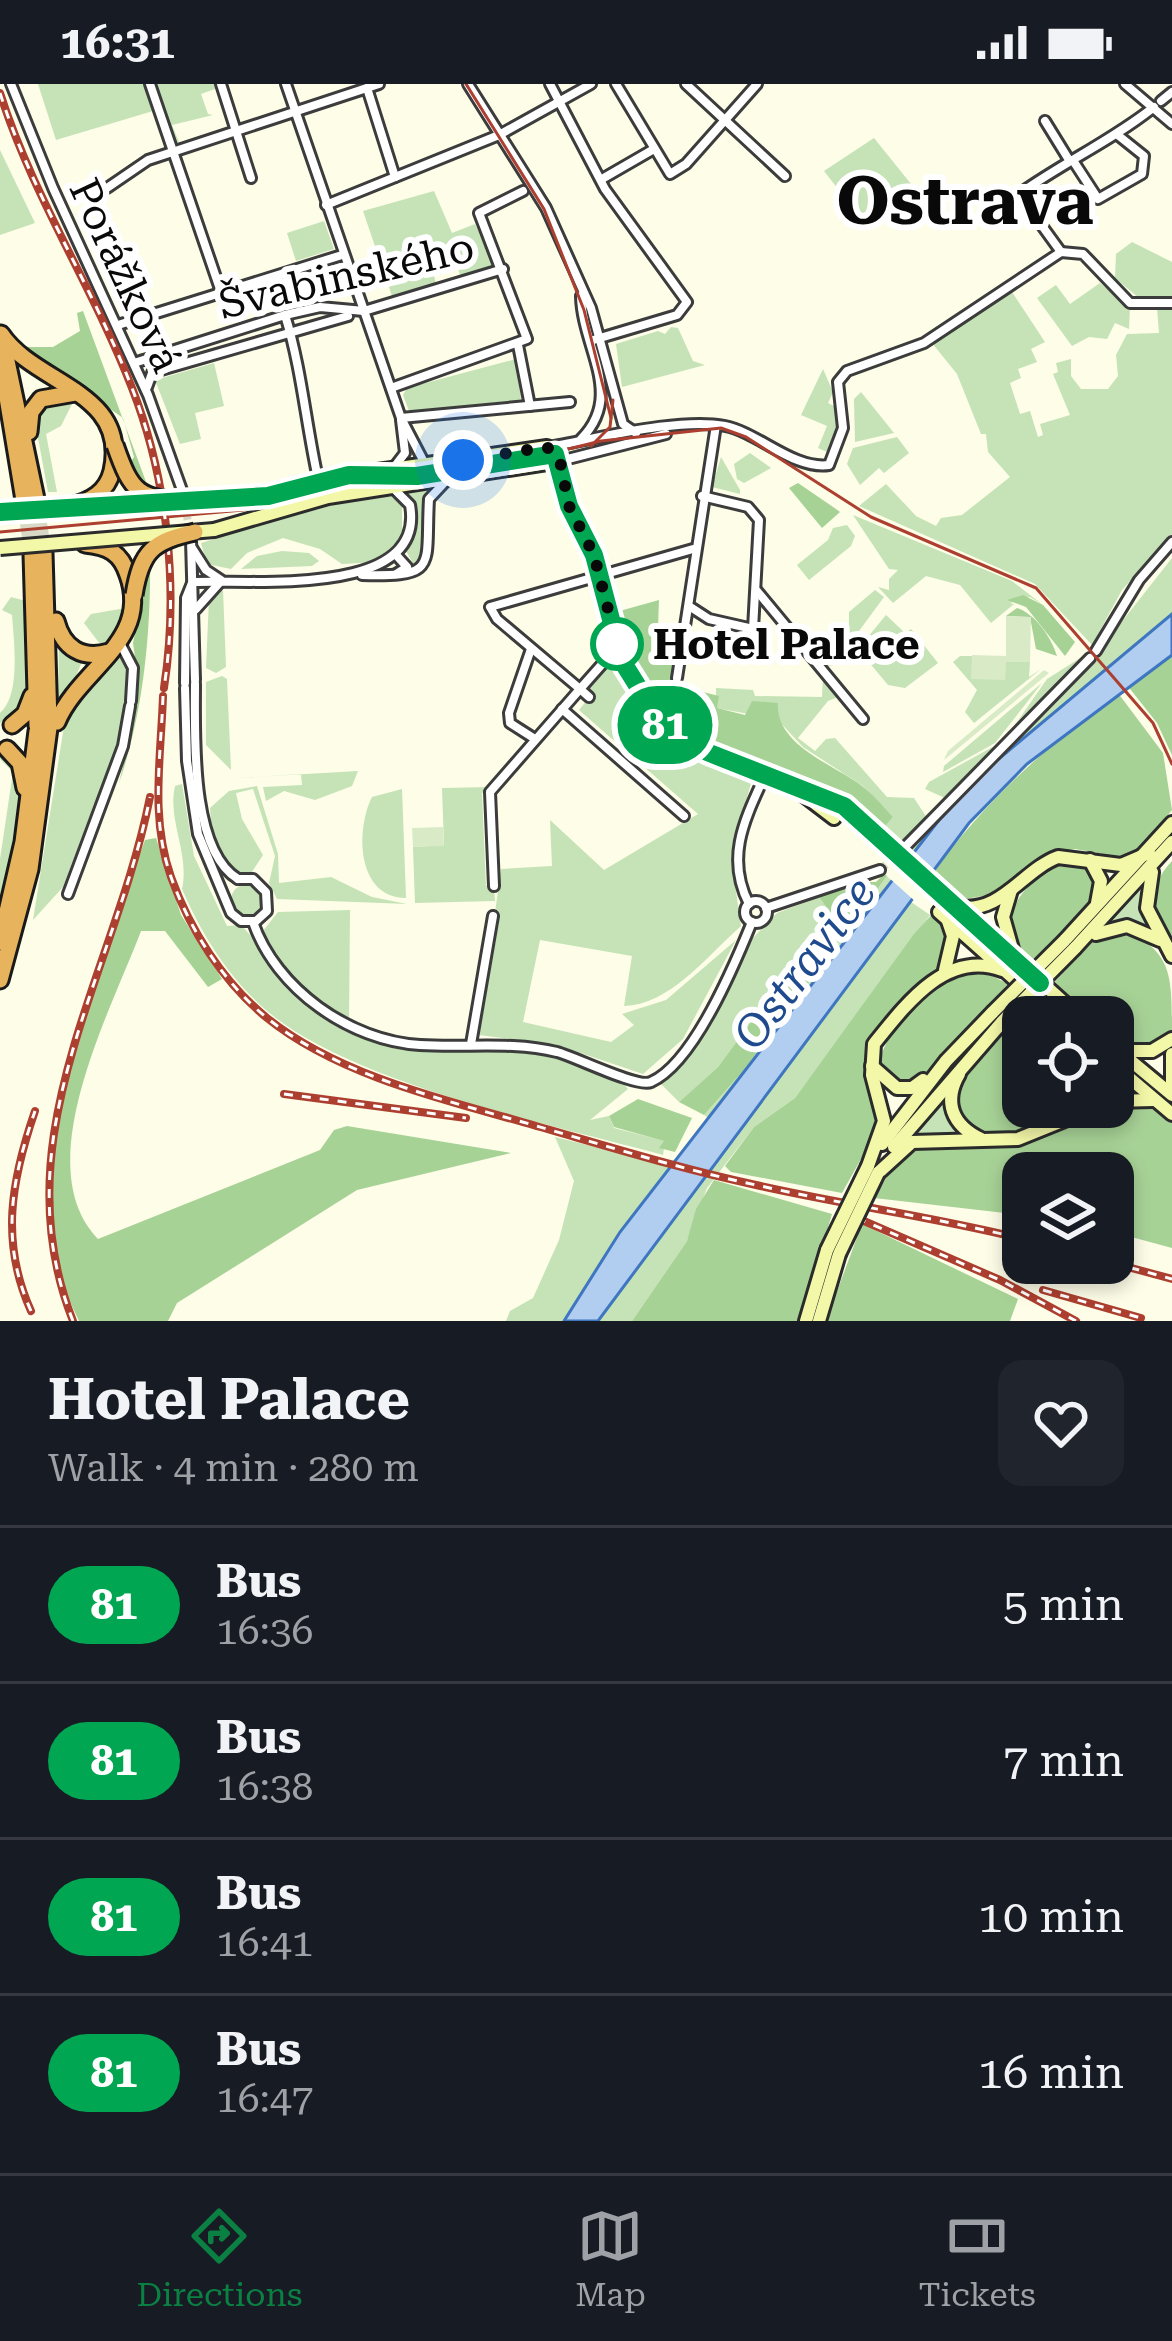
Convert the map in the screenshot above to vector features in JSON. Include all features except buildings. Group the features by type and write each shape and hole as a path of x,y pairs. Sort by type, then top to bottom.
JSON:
{"highway":[{"path":"0,336 23,360 84,395 105,417 129,482 141,494 186,497"},
{"path":"0,336 32,498"},
{"path":"32,498 28,432 33,408 53,394 84,395"},
{"path":"13,408 14,442 32,498"},
{"path":"0,427 14,442"},
{"path":"56,509 102,491 115,445"},
{"path":"48,726 120,641 147,550 160,540 193,540"},
{"path":"43,550 111,550 122,561 134,595"},
{"path":"43,550 64,642 89,656 120,641"},
{"path":"7,727 30,706 43,550"},
{"path":"0,980 27,885 43,793 48,726 47,572"},
{"path":"0,942 48,726 38,640"},
{"path":"4,747 23,771 23,842"}],"main road":[{"path":"0,512 186,497 268,496 373,473 547,447 560,461 569,506 600,574 620,655 638,692 671,730 707,752 844,806"},
{"path":"0,548 43,550 193,540 322,499 560,461"},
{"path":"785,781 834,818"},
{"path":"872,1065 887,1084 903,1089 915,1086 946,1061 998,1017 1070,944 1153,856 1172,823"},
{"path":"1070,944 1094,910 1172,842"},
{"path":"1056,996 955,903 985,905 1054,858 1122,865 1153,856"},
{"path":"1153,856 1145,896 1172,956"},
{"path":"1090,860 1101,883 1094,910"},
{"path":"1012,890 1004,926 1017,963"},
{"path":"945,971 953,941 944,916 1032,996"},
{"path":"1070,944 1112,926 1139,928 1161,940"},
{"path":"875,1166 884,1121 872,1065 879,1038 945,971 970,962 1002,970"},
{"path":"992,1141 963,1128 950,1105 954,1083 998,1017"},
{"path":"1134,1052 1152,1052 1172,1039"},
{"path":"875,1166 977,1048"},
{"path":"1172,1054 1167,1097 1172,1114"},
{"path":"806,1321 875,1166 946,1061"},
{"path":"1134,1069 1167,1097"},
{"path":"1134,1096 1167,1097"},
{"path":"875,1166 912,1142 992,1141 1051,1128"},
{"path":"819,1321 833,1252"}],"street":[{"name":"Porážková","path":"11,84 52,188 148,394 186,497"},
{"path":"150,84 221,292"},
{"path":"220,84 251,178"},
{"path":"286,84 401,418 418,458 431,464"},
{"path":"107,188 172,151 351,88 379,84"},
{"path":"468,84 541,199 581,295 624,426 637,434"},
{"path":"550,84 602,179 688,302 677,315 595,340"},
{"path":"326,205 499,135 591,84"},
{"path":"616,84 670,174 706,143 757,84"},
{"path":"686,84 785,176"},
{"path":"1125,84 1158,104 1172,124"},
{"path":"368,88 395,177"},
{"path":"1061,252 1020,193 1119,136 1172,92"},
{"path":"1045,121 1098,199 1142,174 1144,156 1119,136"},
{"path":"602,179 655,149"},
{"path":"523,191 479,213 503,268 523,342 530,406"},
{"path":"547,447 719,426 806,462 829,465 843,428 838,382 856,364 924,343 1061,252 1083,254 1130,303 1172,303"},
{"path":"118,325 342,255"},
{"name":"Švabinského","path":"134,363 285,315 320,307 364,311 503,268"},
{"path":"285,315 304,376 302,406 316,469"},
{"name":"Švabinského","path":"161,370 348,316"},
{"path":"574,442 598,418 603,394 595,340"},
{"path":"391,388 523,342"},
{"path":"148,394 150,369 164,352"},
{"path":"401,418 570,402"},
{"path":"594,449 609,437 619,405"},
{"path":"373,473 403,458 401,418"},
{"path":"598,418 609,437 629,443"},
{"path":"560,461 594,449 719,426"},
{"path":"677,678 691,607 693,549 719,426"},
{"path":"700,430 712,442"},
{"path":"193,582 410,576 427,563 430,496 452,479"},
{"path":"354,575 397,556 409,538 410,507 398,490 379,489"},
{"path":"691,607 709,619 753,629 760,523 752,510 702,496"},
{"path":"193,540 206,570 223,580"},
{"path":"193,540 196,609 186,756 198,834 234,917 253,922 286,978 348,1024 394,1042 555,1052 639,1084 650,1082 698,1031 752,922 764,919 766,908"},
{"path":"903,849 1093,654 1125,599 1172,542"},
{"path":"590,698 490,607 693,549"},
{"path":"388,576 406,571 405,561 397,556"},
{"path":"196,609 223,580"},
{"path":"193,582 186,598 190,684 208,836 220,864 238,879 254,879 267,898 265,914 253,922"},
{"path":"756,590 863,719"},
{"path":"68,894 123,746 134,668 120,641"},
{"path":"531,649 509,712 510,723 536,739"},
{"path":"494,886 490,792 604,662 620,655"},
{"path":"562,710 684,816"},
{"path":"752,922 738,876 737,850 766,773"},
{"path":"766,908 880,870"},
{"path":"226,895 238,879"},
{"path":"748,904 758,902 766,908"},
{"path":"471,1044 493,916"}],"green space":[{"path":"38,84 144,84 153,111 56,140"},
{"path":"154,84 214,84 215,89 201,94 208,114 213,115 172,125 179,142 173,144"},
{"path":"874,138 911,184 863,221 824,171"},
{"path":"0,150 35,223 0,235"},
{"path":"434,191 452,233 475,224 495,266 461,278 453,253 430,259 436,284 392,296 363,211"},
{"path":"324,221 334,249 296,261 287,233"},
{"path":"1132,242 1172,262 1172,297 1139,298 1115,278 1116,254"},
{"path":"1100,283 1130,307 1129,329 1115,323 1107,339 1089,337 1072,346 1037,298 1056,285 1070,304"},
{"path":"1010,289 1045,342 1031,349 1037,362 1018,369 1021,378 1010,383 1020,414 1030,411 1038,437 1043,435 1040,424 1070,415 1053,374 1058,372 1056,363 1071,359 1071,376 1081,389 1108,389 1118,376 1116,355 1127,334 1159,333 1157,308 1172,307 1172,534 1122,590 1092,645 1035,584 859,506 886,484 916,516 936,526 941,518 962,515 1010,477 988,452 986,434 981,434 957,374 932,343"},
{"path":"83,311 122,417 23,347 53,347 80,331 77,313"},
{"path":"671,327 678,328 693,361 705,365 622,387 616,344 658,331 665,334"},
{"path":"516,359 521,400 409,411 403,395 407,388"},
{"path":"214,363 224,406 195,413 201,439 180,444 155,380"},
{"path":"823,369 833,392 828,403 834,406 837,431 827,452 818,448 827,426 801,415"},
{"path":"861,392 894,433 855,442 854,399"},
{"path":"74,400 61,426 46,434 57,492 48,492 34,416 40,406"},
{"path":"125,424 149,490 128,466 134,457"},
{"path":"897,437 909,453 884,473 879,468 860,485 847,464 853,448"},
{"path":"750,453 771,468 744,483 737,479 734,464"},
{"path":"721,457 740,490 740,494 712,487"},
{"path":"798,483 840,512 822,528 789,488"},
{"path":"436,484 427,504 417,570 406,551 416,519 404,488"},
{"path":"387,494 402,504 402,538 377,562 342,564 320,549 283,538 247,553 231,569 207,564 201,543 333,502"},
{"path":"853,515 1012,581 1043,605 1030,597 1010,603 1014,604 991,623 960,585 926,576 893,603 878,587 889,590 889,579 898,570 889,569"},
{"path":"847,525 855,536 851,546 809,580 797,565 828,540 833,528"},
{"path":"309,553 319,561 312,566 241,569 257,556"},
{"path":"150,555 144,670 135,727 119,783 135,715 138,679 133,643"},
{"path":"1172,558 1172,614 988,768 911,855 907,850 962,789 1075,681"},
{"path":"223,590 226,667 216,673 206,668 209,599"},
{"path":"875,590 884,597 834,665 827,666 814,649 824,648 849,625 849,612"},
{"path":"1023,595 1043,605 1075,642 1065,656 1026,607 1007,600"},
{"path":"11,597 26,601 29,671 22,704 14,716 0,723 14,681 12,615 2,610"},
{"path":"659,600 658,627 684,628 664,718 627,663 616,612"},
{"path":"126,608 111,642 100,644 84,623 91,614"},
{"path":"1017,608 1031,616 1042,628 1057,656 1036,649 1030,617 1006,616"},
{"path":"886,615 905,633 911,629 938,663 905,688 888,685 858,649"},
{"path":"1006,616 1031,617 1030,662 1006,662 1005,680 971,679 972,655 1006,656"},
{"path":"59,643 82,661 71,690 58,703"},
{"path":"121,655 129,661 120,748 63,887 33,920 65,720 74,703"},
{"path":"1085,655 1010,732 1047,679"},
{"path":"1172,655 1172,755 1157,723 1127,685"},
{"path":"960,656 972,656 972,679 1006,662 1030,662 1029,677 1041,669 974,723 965,712 977,690 953,662"},
{"path":"611,657 639,703 666,733 748,777 751,783 731,857 741,926 673,988 624,1006 632,956 540,940 523,1022 611,1042 634,1025 622,1014 666,1000 736,940 683,1039 643,1074 557,1045 479,1035 499,922 494,920 501,869 552,866 550,820 604,870 698,814 579,710 591,695 582,687"},
{"path":"1044,670 1049,673 944,760 948,751"},
{"path":"823,675 838,697 828,701 798,738 815,751 826,739 835,738 887,797 914,798 927,818 901,846 882,830 893,817 863,786 803,747 777,719 716,708 716,688 753,690 755,696 822,697"},
{"path":"222,676 227,679 231,770 206,745 206,682"},
{"path":"1042,683 995,743 943,772 944,766"},
{"path":"679,686 719,696 717,708 745,715 752,701 778,703 779,717 794,741 863,787 893,817 882,830 849,800 704,747 670,720"},
{"path":"1118,693 1163,753 1172,810 1137,851 1119,857 1075,849 1045,854 993,894 966,899 942,926 947,953 940,966 865,1049 880,1125 842,1193 731,1172 725,1166 754,1127 795,1098 914,934 954,890 932,875 952,848 1018,776"},
{"path":"998,744 945,798 925,789 929,782"},
{"path":"4,753 14,766 20,805 0,911 0,859 13,772 0,759"},
{"path":"358,771 352,786 315,800 284,791 266,801 263,787 302,785 301,774"},
{"path":"182,784 194,856 227,926 241,925 312,1005 371,1039 431,1048 545,1054 608,1071 628,1089 590,1120 609,1116 614,1128 665,1141 663,1155 400,1080 303,1036 266,1010 217,954 182,889 173,799 175,786"},
{"path":"257,786 278,854 279,883 331,877 372,897 407,904 277,899 269,883 275,856 253,789 236,793 242,819 263,855 250,875 230,870 212,835 210,808 229,791"},
{"path":"491,787 482,793 486,886 494,886 495,901 415,903 413,847 444,845 442,788"},
{"path":"402,789 406,898 378,887 369,875 362,844 372,797"},
{"path":"443,827 444,846 413,847 412,828"},
{"path":"156,838 181,915 222,979 208,987 165,931 141,931 95,1044 72,1131 71,1171 78,1208 98,1239 320,1150 334,1130 347,1126 511,1153 357,1190 177,1303 168,1321 79,1321 57,1261 48,1201 51,1139 62,1078 101,956 145,840"},
{"path":"1172,861 1172,944 1154,902 1158,882"},
{"path":"1060,863 1089,868 1092,896 1076,921 1029,963 1011,934 1014,906 1033,882"},
{"path":"880,870 887,876 744,1070 704,1115 679,1102 718,1067 831,913 819,897 861,882 876,882 884,874"},
{"path":"887,876 891,880 712,1120 704,1115 744,1070"},
{"path":"247,884 258,889 263,900 258,911 247,916 236,911 231,900 236,889"},
{"path":"1139,889 1148,925 1109,922"},
{"path":"819,897 832,913 718,1067 679,1102 661,1084 713,1012 751,940 777,913"},
{"path":"911,902 930,915 795,1098 754,1127 707,1188 687,1241 632,1321 598,1321"},
{"path":"350,910 349,1020 309,994 285,971 263,931 278,912"},
{"path":"1123,929 1160,956 1169,979 1172,1030 1151,1046 1134,1047 1134,996 1064,996 1052,985 1093,940"},
{"path":"979,969 1008,984 921,1079 898,1084 880,1069 889,1039 915,1007 949,981"},
{"path":"1002,1034 1002,1128 1030,1128 1013,1135 973,1131 954,1107 961,1075"},
{"path":"944,1094 946,1113 961,1136 911,1138"},
{"path":"638,1099 692,1118 675,1152 659,1148 664,1141 614,1127 609,1116"},
{"path":"1134,1106 1151,1106 1172,1120 1172,1248 1134,1238 1134,1152 1002,1152 1002,1213 874,1198 900,1155 913,1147 1031,1141 1061,1128 1134,1128"},
{"path":"555,1137 672,1166 620,1232 564,1321 506,1321 510,1311 533,1298 559,1240 574,1181"},
{"path":"714,1180 832,1214 800,1321 632,1321 687,1241 696,1209"},
{"path":"862,1224 1018,1299 1010,1321 826,1321"}],"water":[{"path":"1172,614 1172,655 1027,764 969,823 598,1321 564,1321 620,1232 939,820 988,768"}],"pier":[{"path":"906,852 937,879 917,903 887,876"}],"tunnel":[{"path":"36,499 44,553"},
{"path":"24,500 32,554"},
{"path":"184,500 190,532"},
{"path":"880,870 903,849"}],"tram line":[{"path":"466,84 544,209 584,310 611,418"},
{"path":"591,446 610,427 613,400"},
{"path":"0,532 243,510 330,487 540,456 601,441 721,428 746,437 871,517 1036,588 1153,723 1172,764"}],"railway":[{"path":"0,93 29,169 116,351 144,423 162,498 170,574 164,688"},
{"path":"163,696 159,810 171,877 198,935 222,972 251,1004 294,1037 387,1081 637,1155 756,1185 1002,1234"},
{"path":"73,1321 54,1253 49,1186 56,1121 71,1056 134,863 150,797"},
{"path":"284,1094 466,1118"},
{"path":"31,1311 15,1260 12,1211 35,1111"},
{"path":"857,1218 1000,1280 1076,1321"},
{"path":"1134,1269 1172,1279"},
{"path":"1043,1290 1141,1318"}],"bus line":[{"name":"81","path":"0,512 268,496 349,475 417,476 555,454 569,506 594,555 622,661 657,717 707,752 844,806 1040,983"}],"place":[{"name":"Hotel Palace","path":"617,644"}],"district":[{"name":"Ostrava","path":"965,201"}],"route":[{"path":"463,460 547,447 556,456 569,506 594,555 617,644"}],"water label":[{"name":"Ostravice","path":"804,963"}]}
